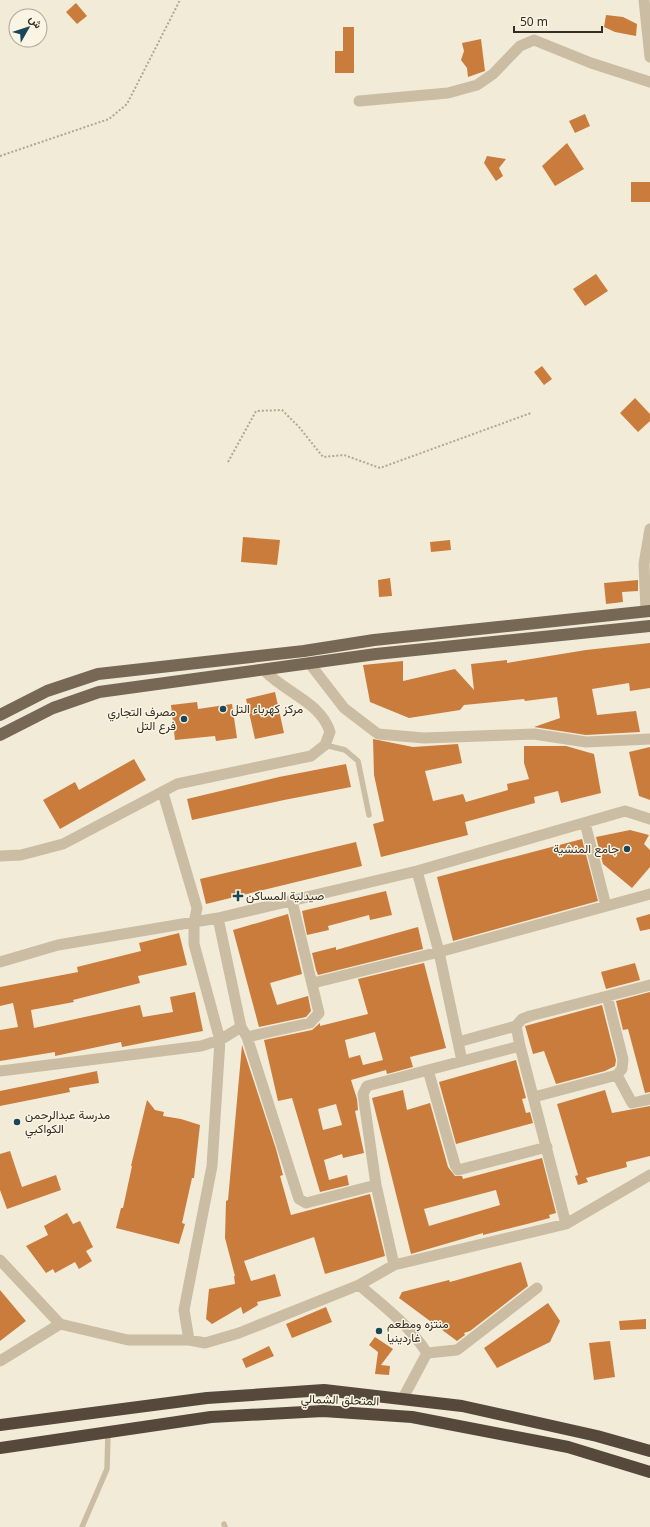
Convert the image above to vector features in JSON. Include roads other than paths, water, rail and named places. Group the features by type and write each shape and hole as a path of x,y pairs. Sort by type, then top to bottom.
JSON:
{"highway":[{"name":"المتحلق الشمالي","path":"0,1425 207,1398 324,1390 462,1406 597,1436 650,1451"},
{"name":"المتحلق الشمالي","path":"0,1448 211,1417 323,1411 412,1417 568,1447 650,1472"}],"main road":[{"path":"0,715 47,691 98,674 304,651 374,640 648,611"},
{"path":"0,735 53,708 99,692 384,653 650,626"}],"street":[{"path":"644,0 650,57"},
{"path":"358,101 448,93 477,85 492,74 520,46 534,40 591,63 650,82"},
{"path":"648,611 644,564 650,529"},
{"path":"310,664 344,708 378,734 424,738 534,734 586,742 650,739"},
{"path":"0,856 21,855 63,844 177,784 311,756 325,745 330,732 327,721 316,709 274,681 264,670"},
{"path":"163,792 197,908 194,923 194,944 220,1040 212,1166 184,1310 189,1340"},
{"path":"0,962 58,945 194,923 417,871 626,811 650,819"},
{"path":"585,823 606,906"},
{"path":"417,871 439,952 462,1061"},
{"path":"313,983 439,952 650,894"},
{"path":"247,1037 310,1023 320,1013 292,901"},
{"path":"218,918 241,1027 247,1037 299,1199 306,1203 376,1185"},
{"path":"458,1042 516,1026 522,1018 650,985"},
{"path":"534,1097 617,1075 622,1069 623,1059 607,996"},
{"path":"516,1026 566,1224"},
{"path":"0,1071 201,1046 220,1040 241,1027"},
{"path":"394,1265 376,1185 363,1094 367,1086 520,1046"},
{"path":"428,1070 455,1166 458,1170 547,1147"},
{"path":"617,1075 632,1103 650,1099"},
{"path":"0,1260 60,1324 128,1340 189,1340 205,1343 239,1333 359,1285 394,1265 566,1224 650,1176"},
{"path":"359,1285 395,1315 418,1338 427,1353"},
{"path":"427,1353 457,1350 537,1288"},
{"path":"0,1361 60,1324"},
{"path":"403,1398 427,1353"}],"lane":[{"path":"325,745 345,750 358,761 369,815"},
{"path":"82,1527 107,1469 108,1433"}],"place":[{"name":"مركز كهرباء التل","path":"223,709"},
{"name":"مصرف التجاري فرع التل","path":"184,719"},
{"name":"جامع المنشية","path":"627,849"},
{"name":"صيدلية المساكن","path":"238,896"},
{"name":"مدرسة عبدالرحمن الكواكبي","path":"17,1122"},
{"name":"منتزه ومطعم غاردينيا","path":"379,1331"}]}
